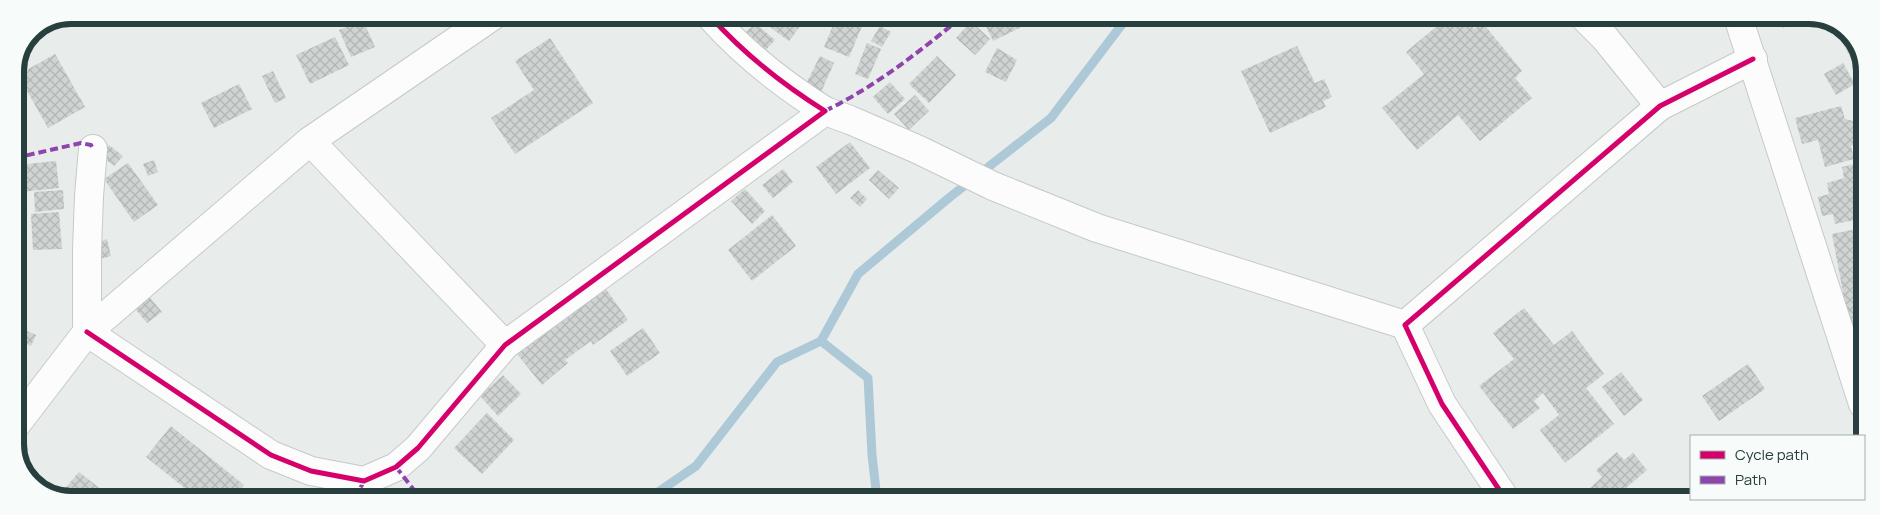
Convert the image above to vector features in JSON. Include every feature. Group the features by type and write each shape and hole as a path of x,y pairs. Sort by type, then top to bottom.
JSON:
{"street":[{"path":"24,414 88,332 310,141 482,24"},
{"path":"717,24 739,47 765,70 825,111 858,123 919,150 992,186 1097,228 1405,325 1442,404 1500,491"},
{"path":"1591,24 1606,38 1660,106"},
{"path":"1740,24 1856,382"},
{"path":"1405,325 1660,106 1753,59"},
{"path":"88,332 271,455 311,471 364,481 396,467 418,448 504,345 825,111"},
{"path":"310,141 504,345"},
{"path":"88,332 88,232 93,149"}],"building":[{"path":"353,24 365,24 375,47 351,57 339,30"},
{"path":"724,24 740,24 733,32"},
{"path":"756,24 775,40 764,52 744,34"},
{"path":"766,24 802,24 789,41"},
{"path":"834,24 863,24 849,57 824,47"},
{"path":"968,24 974,24 990,39 975,55 956,38"},
{"path":"985,24 1028,24 993,41"},
{"path":"1439,24 1470,24 1474,29 1480,24 1484,24 1522,71 1515,78 1532,98 1480,141 1458,115 1417,150 1382,108 1424,74 1406,52"},
{"path":"1782,24 1794,24 1783,28"},
{"path":"880,26 891,32 882,47 871,41"},
{"path":"335,37 349,65 310,84 296,55"},
{"path":"1842,37 1845,40 1853,53 1856,66 1855,66 1840,38"},
{"path":"550,38 593,103 515,154 491,118 534,90 515,61"},
{"path":"867,43 881,49 868,79 855,74"},
{"path":"1297,46 1315,83 1324,79 1332,97 1323,101 1326,107 1270,133 1241,71"},
{"path":"997,48 1017,60 1006,82 985,72"},
{"path":"55,54 85,107 48,128 24,86 24,72"},
{"path":"820,56 834,63 821,92 806,84"},
{"path":"937,56 956,75 929,103 909,84"},
{"path":"1843,63 1855,84 1836,95 1824,74"},
{"path":"273,71 286,98 275,103 262,76"},
{"path":"890,82 905,99 888,114 873,97"},
{"path":"239,84 252,109 214,128 201,103"},
{"path":"915,95 929,111 909,130 894,114"},
{"path":"1841,106 1845,119 1853,121 1856,130 1856,144 1851,146 1854,159 1825,167 1818,140 1802,144 1795,118"},
{"path":"850,142 870,168 836,194 816,167"},
{"path":"109,145 123,156 114,166 100,155"},
{"path":"154,160 158,172 148,176 143,164"},
{"path":"56,161 59,188 24,192 24,164"},
{"path":"128,163 158,205 134,222 104,179"},
{"path":"1854,164 1856,171 1856,220 1835,224 1833,214 1822,216 1818,197 1829,194 1827,183 1844,178 1842,167"},
{"path":"783,169 793,182 773,198 762,185"},
{"path":"878,170 899,188 889,199 869,180"},
{"path":"745,189 765,211 752,224 731,201"},
{"path":"63,190 64,209 35,212 34,192"},
{"path":"858,190 867,199 860,207 850,198"},
{"path":"59,212 62,249 33,250 31,214"},
{"path":"772,215 796,246 752,281 728,250"},
{"path":"1856,229 1856,323 1849,324 1832,234"},
{"path":"107,239 111,256 96,260 91,244"},
{"path":"606,289 628,320 593,345 591,341 565,360 568,363 542,385 517,354"},
{"path":"145,292 162,312 147,323 131,304"},
{"path":"1524,308 1554,345 1572,331 1604,374 1586,388 1614,424 1565,463 1540,430 1559,415 1543,393 1534,401 1540,408 1513,429 1479,386 1514,359 1493,333"},
{"path":"643,328 660,353 627,376 610,351"},
{"path":"24,330 36,335 31,346 24,343"},
{"path":"1748,364 1765,389 1719,421 1702,396"},
{"path":"1621,372 1643,400 1624,416 1602,387"},
{"path":"503,375 521,394 498,416 480,396"},
{"path":"487,413 514,440 482,474 454,448"},
{"path":"171,426 244,485 239,491 188,491 146,457"},
{"path":"1617,452 1624,460 1633,453 1647,470 1622,491 1592,491 1590,488 1602,477 1596,470"},
{"path":"79,472 103,491 64,491"}],"waterway":[{"path":"660,491 696,466 777,362 821,341 858,274 950,197 1051,118 1122,24"},
{"path":"821,341 868,378 872,455 876,491"}],"marked path":[{"path":"825,111 862,91 953,24"},
{"path":"24,156 81,143 91,145 93,149"},
{"path":"396,467 415,491"},
{"path":"359,491 364,481"}],"cycle path":[{"path":"87,332 271,455 311,471 364,481 396,467 418,448 505,345 825,111 764,68 717,24"},
{"path":"1500,491 1442,404 1405,325 1660,106 1753,59"}]}
